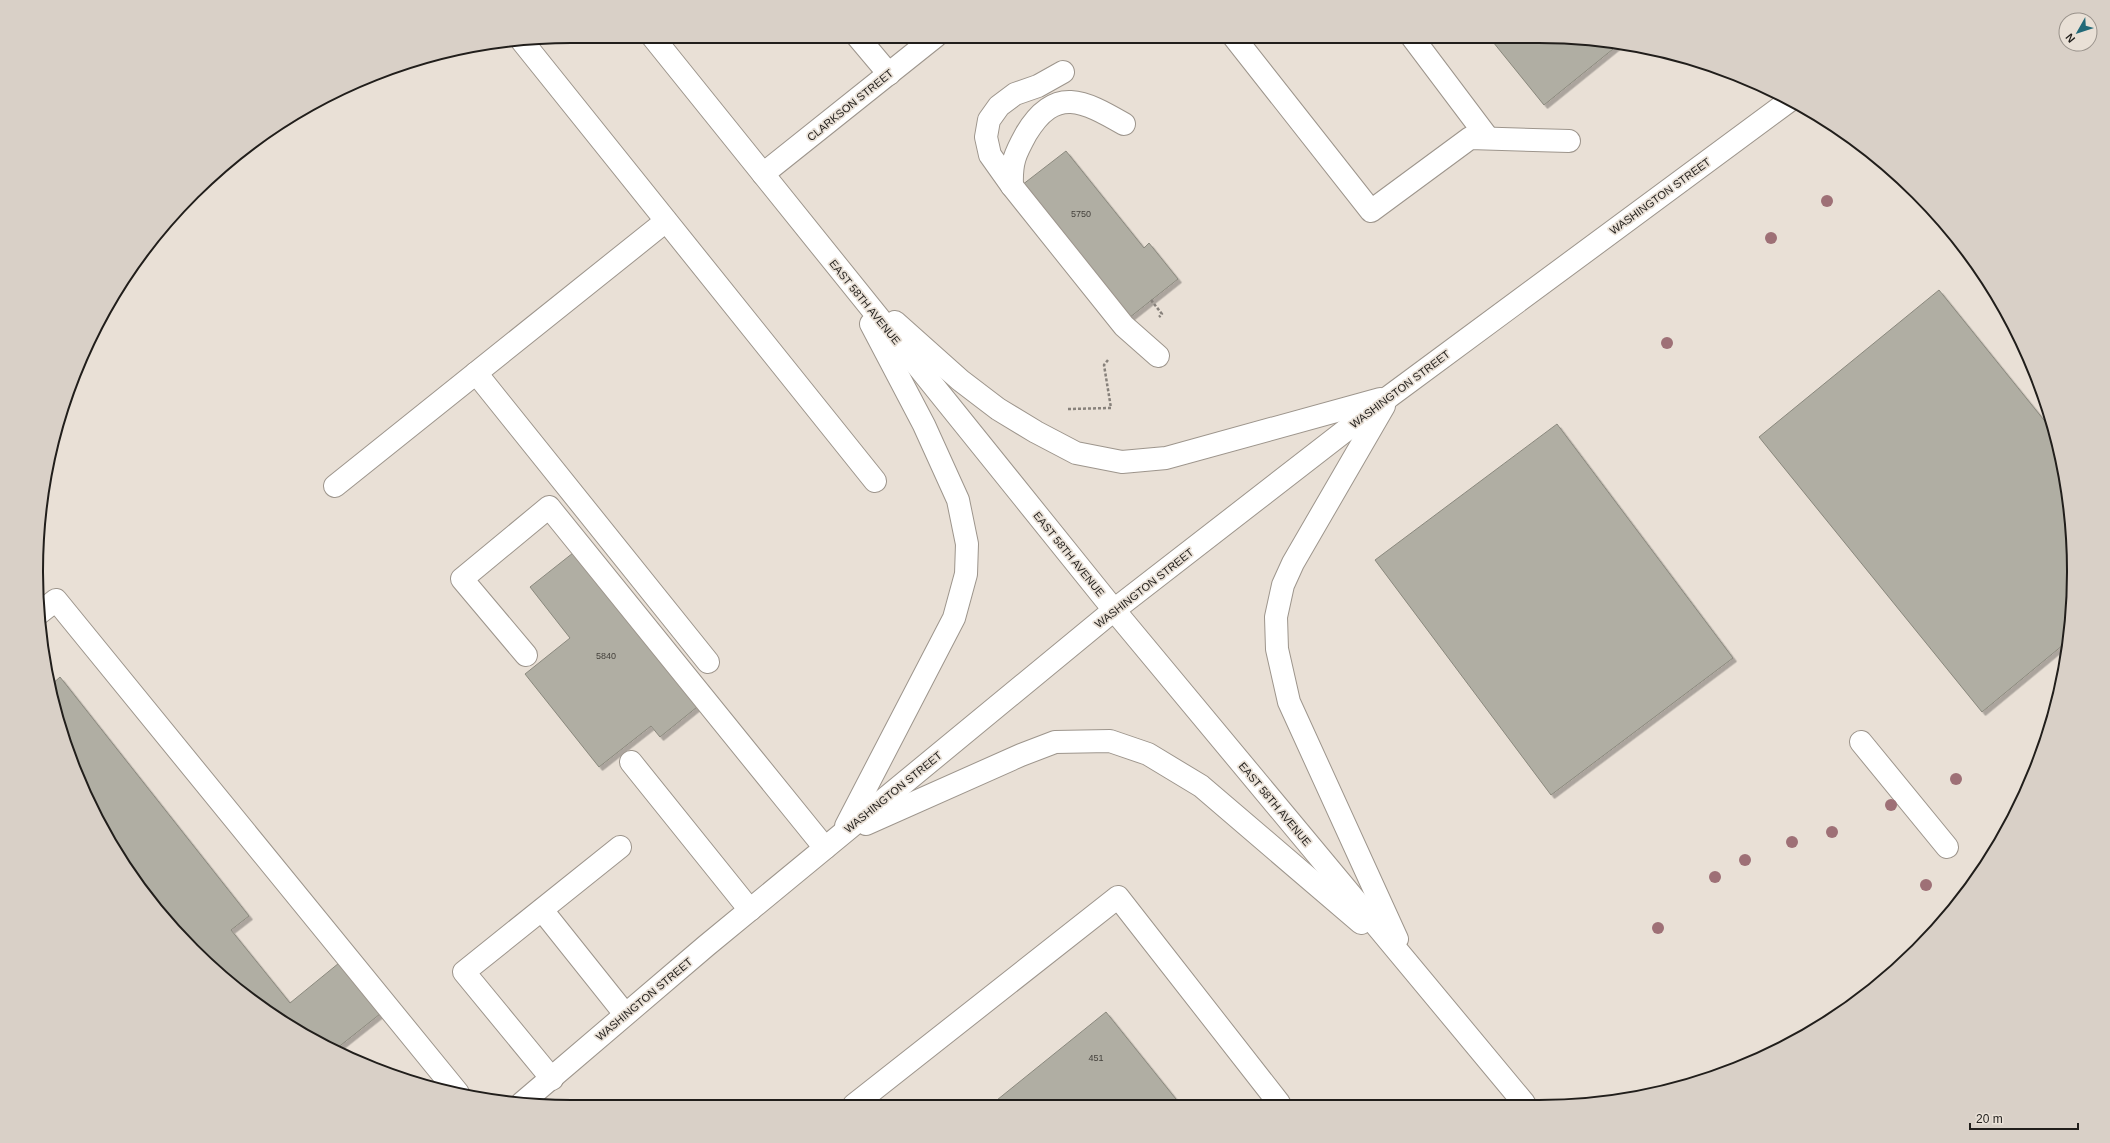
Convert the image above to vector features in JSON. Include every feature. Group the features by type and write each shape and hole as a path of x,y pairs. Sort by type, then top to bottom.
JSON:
{"main road":[{"name":"EAST 58TH AVENUE","path":"658,43 1114,610 1522,1100"},
{"path":"863,43 889,74"},
{"name":"CLARKSON STREET","path":"763,174 927,43"},
{"path":"1239,43 1371,211 1470,138 1569,141"},
{"path":"1417,43 1488,138"},
{"path":"525,45 875,481"},
{"path":"1063,72 1038,86 1015,94 999,106 989,120 986,136 990,155 1012,186 1124,326 1158,356"},
{"path":"1012,186 1011,170 1014,156 1033,123 1045,109 1059,103 1092,106 1124,124"},
{"name":"WASHINGTON STREET","path":"528,1098 625,1014 1114,610 1390,396 1784,104"},
{"path":"335,486 666,221"},
{"path":"847,278 960,380 998,409 1036,432 1076,452 1122,462 1166,458 1390,396"},
{"path":"833,841 954,618 966,574 967,544 958,500 924,425 847,278"},
{"path":"476,373 708,662"},
{"path":"1390,396 1293,563 1283,585 1276,617 1277,649 1290,702 1408,963"},
{"path":"526,655 462,578 549,507 833,841"},
{"path":"44,609 56,600 452,1086"},
{"path":"833,841 1021,755 1055,742 1110,741 1148,754 1201,786 1408,963"},
{"path":"1861,742 1947,847"},
{"path":"631,762 750,910"},
{"path":"552,1078 464,972 620,847"},
{"path":"860,1100 1118,897 1276,1100"},
{"path":"542,910 625,1014"}],"path":[{"path":"1068,409 1111,408 1104,365 1108,360"}],"building":[{"path":"1494,43 1573,44 1613,49 1544,105"},
{"path":"1066,151 1144,248 1149,243 1178,279 1129,318 1022,185"},
{"path":"1939,290 2045,421 2057,468 2066,537 2066,606 2061,647 1982,712 1759,437"},
{"path":"1557,424 1733,658 1551,795 1375,560"},
{"path":"578,549 702,703 660,737 651,726 599,767 525,674 570,638 530,587"},
{"path":"60,677 249,916 231,930 290,1003 339,963 380,1014 340,1046 307,1029 278,1011 223,969 198,945 174,920 152,893 114,836 83,774 71,741 55,682"},
{"path":"1106,1012 1177,1100 997,1100"}]}
